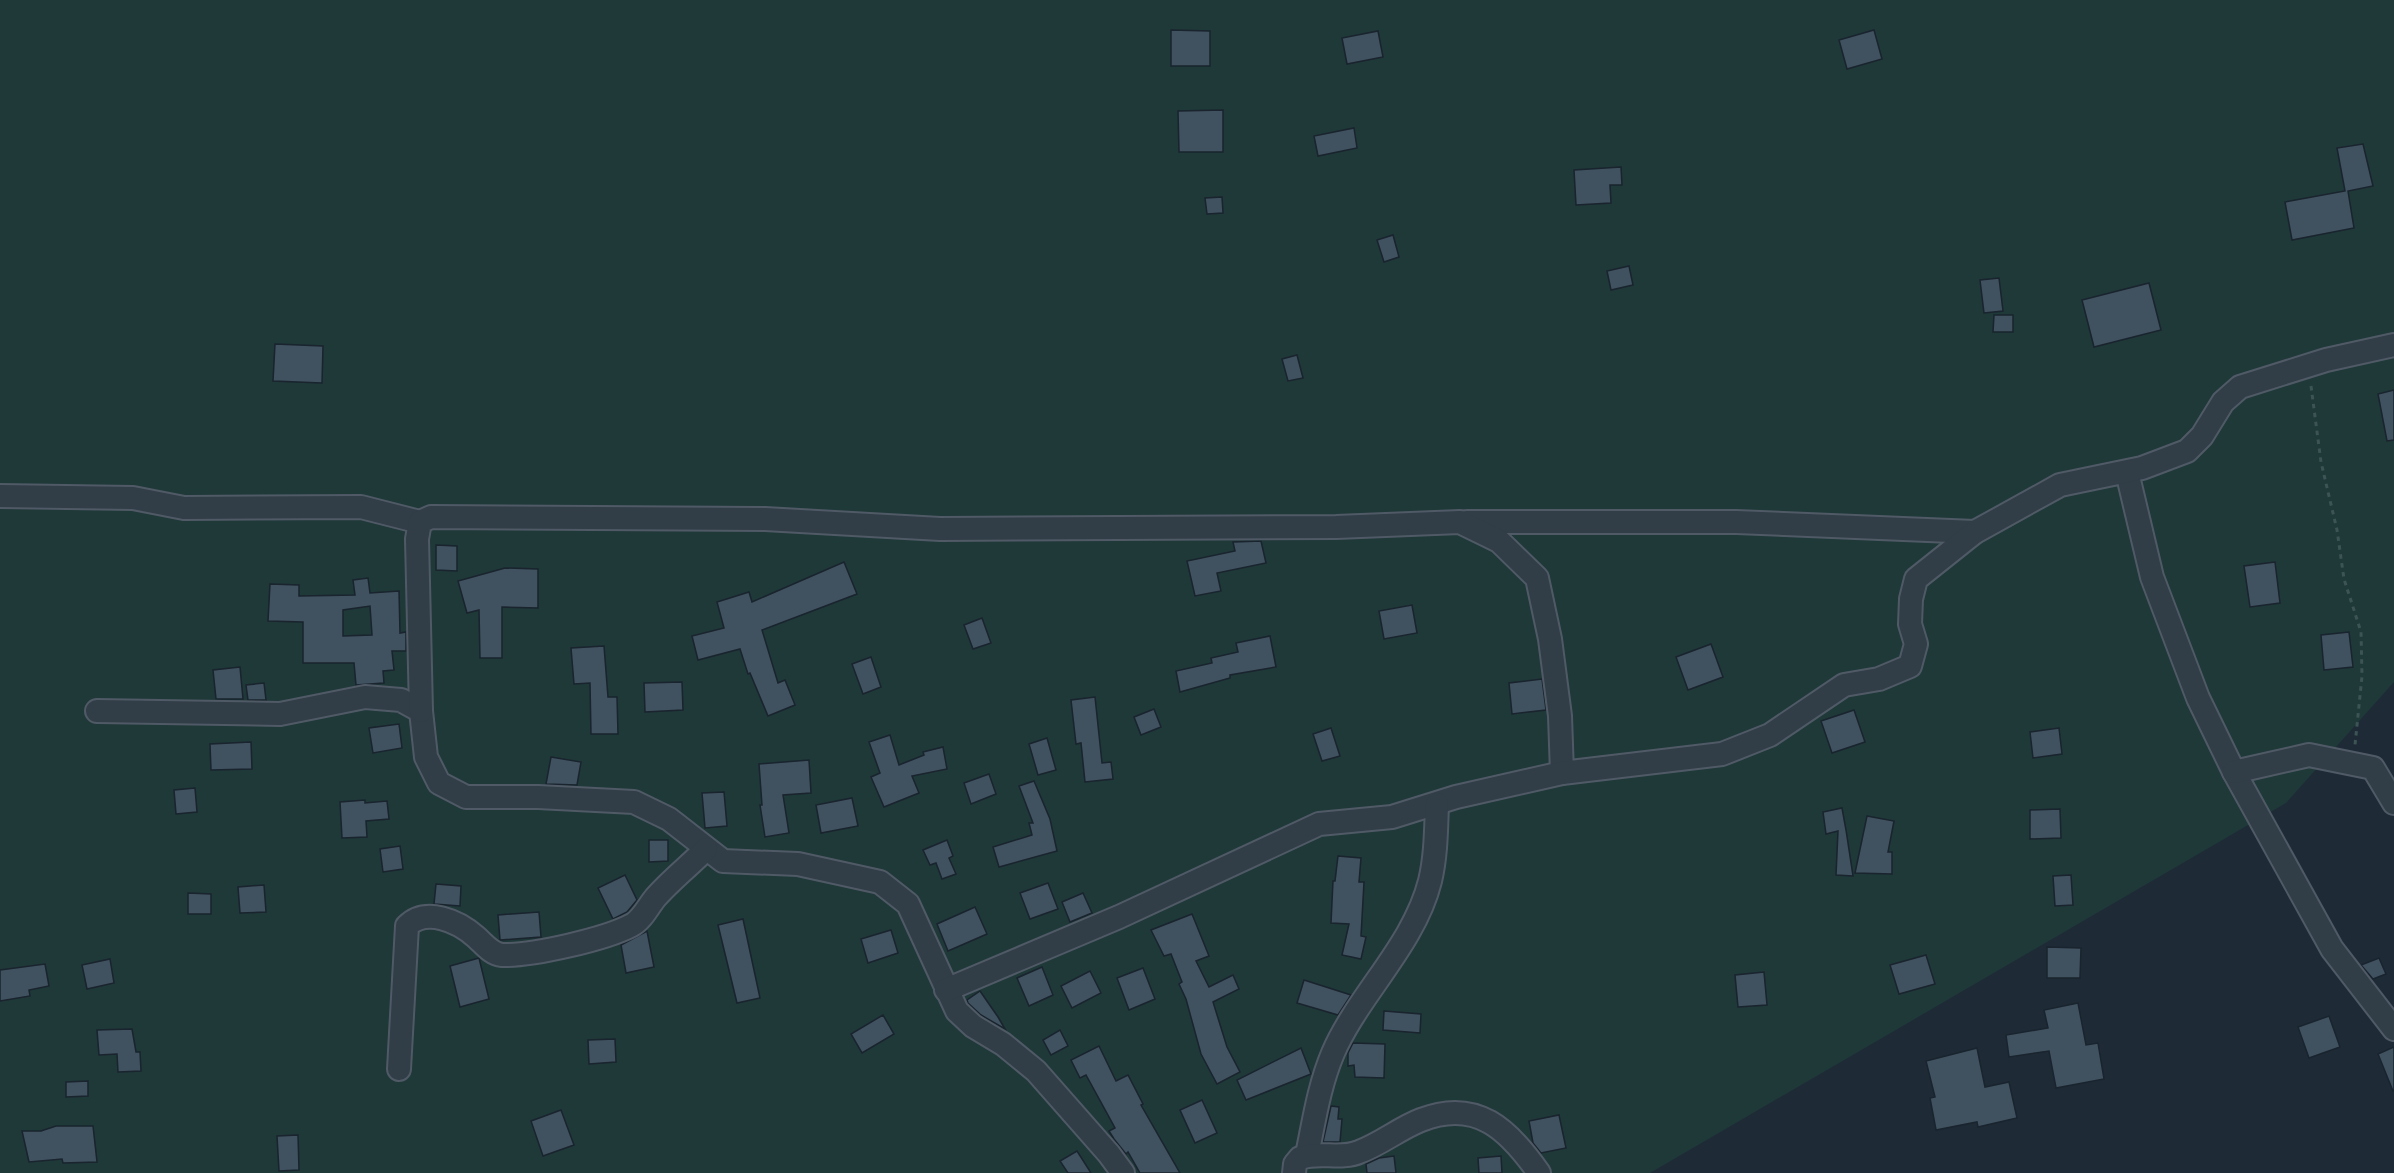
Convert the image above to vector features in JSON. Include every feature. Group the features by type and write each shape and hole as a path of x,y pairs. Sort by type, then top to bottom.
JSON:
{"street":[{"path":"946,990 1119,917 1318,824 1392,817 1456,797 1562,773 1722,754 1770,735 1844,685 1879,679 1910,666 1916,644 1910,624 1911,599 1916,579 1975,532 2060,485 2127,471 2187,451 2202,436 2223,402 2240,387 2309,366 2394,345"},
{"path":"2127,471 2152,578 2198,698 2234,772 2332,949 2394,1029"},
{"path":"0,496 133,498 184,508 361,507 420,522 430,517 765,519 940,529 1336,527 1460,522 1736,522 1975,532"},
{"path":"420,522 417,539 421,711 426,757 440,783 466,797 538,796 634,802 669,819 723,861 798,864 880,882 908,904 957,1011 973,1026 1003,1044 1036,1071 1123,1173"},
{"path":"1460,522 1499,541 1537,578 1554,672 1562,773"},
{"path":"97,711 280,714 364,697 402,700 421,711"},
{"path":"2234,772 2309,755 2373,768 2394,803"},
{"path":"1437,804 1436,851 1430,884 1394,956 1334,1052 1317,1102 1301,1164 1358,1153 1420,1120 1449,1112 1470,1112 1487,1119 1513,1139 1539,1173"},
{"path":"399,1069 406,926 414,919 428,916 446,919 475,936 487,948 500,955 557,949 634,924 657,896 706,849"}],"path":[{"path":"2309,366 2321,462 2337,530 2344,579 2361,632 2358,732 2350,764"}],"green space":[{"path":"0,0 2394,0 2394,682 2286,803 1650,1173 0,1173"}],"building":[{"path":"1171,30 1210,31 1210,66 1171,66"},
{"path":"1874,30 1882,59 1847,69 1839,40"},
{"path":"1378,31 1383,57 1347,64 1342,38"},
{"path":"1223,110 1223,152 1179,152 1178,111"},
{"path":"1354,128 1357,148 1318,156 1314,136"},
{"path":"2363,144 2373,186 2348,191 2354,228 2292,240 2285,202 2345,191 2337,148"},
{"path":"1621,167 1622,185 1610,185 1611,203 1576,205 1574,170"},
{"path":"1222,197 1223,213 1207,214 1205,198"},
{"path":"1393,235 1399,257 1384,262 1377,240"},
{"path":"1629,266 1633,285 1611,290 1607,271"},
{"path":"1999,278 2003,311 1984,313 1980,280"},
{"path":"2149,283 2161,330 2094,347 2082,300"},
{"path":"1994,315 2013,315 2013,332 1993,332"},
{"path":"275,344 323,346 322,383 273,381"},
{"path":"1297,355 1303,378 1288,381 1282,359"},
{"path":"2394,390 2394,440 2387,441 2378,394"},
{"path":"1261,541 1266,563 1217,573 1221,591 1195,596 1187,561 1235,551 1233,542"},
{"path":"436,545 457,546 457,571 436,570"},
{"path":"844,562 857,594 762,630 778,683 785,680 795,705 768,716 750,673 748,674 740,649 698,660 692,636 724,628 717,602 749,592 752,602"},
{"path":"2275,562 2280,603 2250,607 2244,566"},
{"path":"505,568 538,569 538,608 502,607 502,658 480,658 479,610 467,613 458,581"},
{"path":"368,578 370,593 399,591 400,633 406,632 406,651 392,651 394,670 383,671 384,683 356,685 354,663 303,663 303,622 268,621 270,584 299,585 299,596 355,595 353,580","holes":["370,606 372,635 343,636 343,610"]},
{"path":"1412,605 1417,633 1384,639 1379,611"},
{"path":"982,618 991,643 973,649 964,625"},
{"path":"2349,632 2353,667 2324,670 2321,635"},
{"path":"1270,636 1276,667 1230,675 1230,678 1180,692 1176,671 1212,663 1211,658 1238,652 1236,643"},
{"path":"1711,644 1723,677 1688,690 1676,657"},
{"path":"604,646 608,697 617,697 618,734 591,734 590,683 574,684 571,648"},
{"path":"871,657 881,687 863,694 852,664"},
{"path":"240,667 243,699 216,699 213,670"},
{"path":"1542,679 1546,710 1512,714 1509,683"},
{"path":"682,682 683,710 645,712 644,683"},
{"path":"264,683 266,700 248,700 246,685"},
{"path":"1095,697 1102,763 1111,762 1113,779 1085,782 1081,743 1076,744 1071,700"},
{"path":"1154,709 1161,727 1141,735 1134,717"},
{"path":"1854,710 1865,742 1832,753 1821,721"},
{"path":"399,724 402,748 373,753 369,728"},
{"path":"1331,728 1340,756 1322,761 1313,734"},
{"path":"2059,728 2062,754 2033,758 2030,732"},
{"path":"890,735 899,765 924,755 923,752 943,747 947,769 912,776 919,793 884,807 871,777 880,773 869,742"},
{"path":"1047,738 1056,770 1038,775 1029,744"},
{"path":"251,742 252,769 211,770 210,744"},
{"path":"551,757 581,762 577,785 546,784"},
{"path":"809,760 811,793 783,795 789,833 765,837 760,805 762,805 759,764"},
{"path":"989,774 996,794 971,804 964,783"},
{"path":"1034,781 1050,819 1057,851 999,867 993,847 1032,835 1029,823 1033,823 1019,786"},
{"path":"195,788 197,812 176,814 174,790"},
{"path":"724,792 727,826 705,828 702,793"},
{"path":"852,798 858,826 821,833 816,805"},
{"path":"365,800 365,803 387,801 389,819 366,821 367,837 342,838 340,802"},
{"path":"1842,808 1853,876 1836,875 1838,831 1826,834 1823,812"},
{"path":"2060,809 2061,838 2030,839 2030,810"},
{"path":"1867,816 1894,821 1888,852 1892,852 1892,874 1855,873"},
{"path":"649,840 668,840 668,861 649,862"},
{"path":"947,840 953,856 949,858 956,874 942,879 936,863 930,865 923,850"},
{"path":"400,846 403,869 383,872 380,849"},
{"path":"1338,856 1361,858 1359,882 1364,882 1361,936 1366,937 1361,959 1342,955 1349,924 1331,923 1333,881 1335,881"},
{"path":"625,875 637,900 627,912 613,919 598,888"},
{"path":"2071,875 2073,905 2055,906 2053,876"},
{"path":"1048,883 1058,909 1030,919 1020,893"},
{"path":"436,884 461,886 460,906 434,904"},
{"path":"264,885 266,912 240,913 238,887"},
{"path":"188,893 211,894 211,914 188,914"},
{"path":"1083,893 1092,913 1070,922 1062,902"},
{"path":"975,907 987,934 948,951 937,924"},
{"path":"539,912 541,937 500,940 498,915"},
{"path":"1192,914 1209,956 1196,961 1209,987 1233,975 1239,989 1213,1002 1227,1047 1240,1072 1217,1084 1201,1054 1186,999 1179,984 1182,982 1171,954 1164,956 1151,930"},
{"path":"743,919 760,998 737,1003 718,925"},
{"path":"891,930 898,953 868,963 861,939"},
{"path":"647,931 654,967 626,973 621,945"},
{"path":"2047,947 2081,948 2080,978 2047,978"},
{"path":"1926,955 1935,984 1899,994 1890,965"},
{"path":"479,958 489,999 460,1007 450,966"},
{"path":"2379,958 2386,974 2373,979 2361,965"},
{"path":"110,959 114,983 87,989 82,965"},
{"path":"45,964 49,986 29,990 30,996 0,1001 0,970"},
{"path":"1042,967 1053,995 1029,1006 1017,978"},
{"path":"1143,968 1155,999 1129,1010 1117,978"},
{"path":"1090,971 1101,993 1072,1008 1061,986"},
{"path":"1764,972 1767,1005 1738,1007 1735,975"},
{"path":"1304,980 1351,995 1338,1015 1297,1003"},
{"path":"980,991 1005,1029 981,1015 968,1003 967,1000"},
{"path":"2078,1003 2086,1045 2098,1043 2104,1079 2056,1088 2049,1051 2009,1057 2006,1035 2048,1028 2044,1010"},
{"path":"1384,1011 1421,1014 1420,1033 1383,1030"},
{"path":"883,1015 894,1034 862,1053 851,1034"},
{"path":"2329,1016 2340,1047 2309,1058 2298,1027"},
{"path":"132,1029 136,1052 140,1052 141,1071 118,1072 117,1054 99,1055 97,1030"},
{"path":"1060,1030 1068,1046 1051,1055 1043,1040"},
{"path":"615,1039 616,1062 589,1064 588,1040"},
{"path":"1353,1043 1385,1044 1384,1078 1355,1077 1354,1065 1348,1066 1348,1053"},
{"path":"1099,1046 1116,1081 1128,1075 1143,1104 1141,1105 1180,1173 1140,1173 1128,1152 1126,1154 1114,1139 1109,1131 1115,1128 1086,1075 1080,1078 1071,1060"},
{"path":"2394,1047 2394,1091 2393,1091 2378,1054"},
{"path":"1301,1048 1311,1074 1246,1100 1237,1080"},
{"path":"1977,1048 1985,1087 2009,1082 2017,1118 1978,1127 1977,1122 1936,1130 1930,1098 1935,1097 1926,1061"},
{"path":"88,1081 88,1096 66,1097 66,1082"},
{"path":"1202,1100 1217,1133 1195,1143 1180,1110"},
{"path":"1331,1106 1339,1107 1338,1119 1342,1119 1340,1142 1323,1142"},
{"path":"561,1110 574,1145 543,1156 531,1121"},
{"path":"1559,1115 1566,1148 1541,1153 1533,1143 1529,1121"},
{"path":"56,1126 93,1126 97,1162 63,1163 62,1159 29,1162 22,1131 41,1131"},
{"path":"298,1135 299,1170 279,1171 277,1136"},
{"path":"1077,1151 1091,1173 1068,1173 1060,1161"},
{"path":"1394,1156 1396,1173 1367,1173 1366,1164 1379,1158"},
{"path":"1501,1156 1502,1173 1479,1173 1478,1158"}]}
